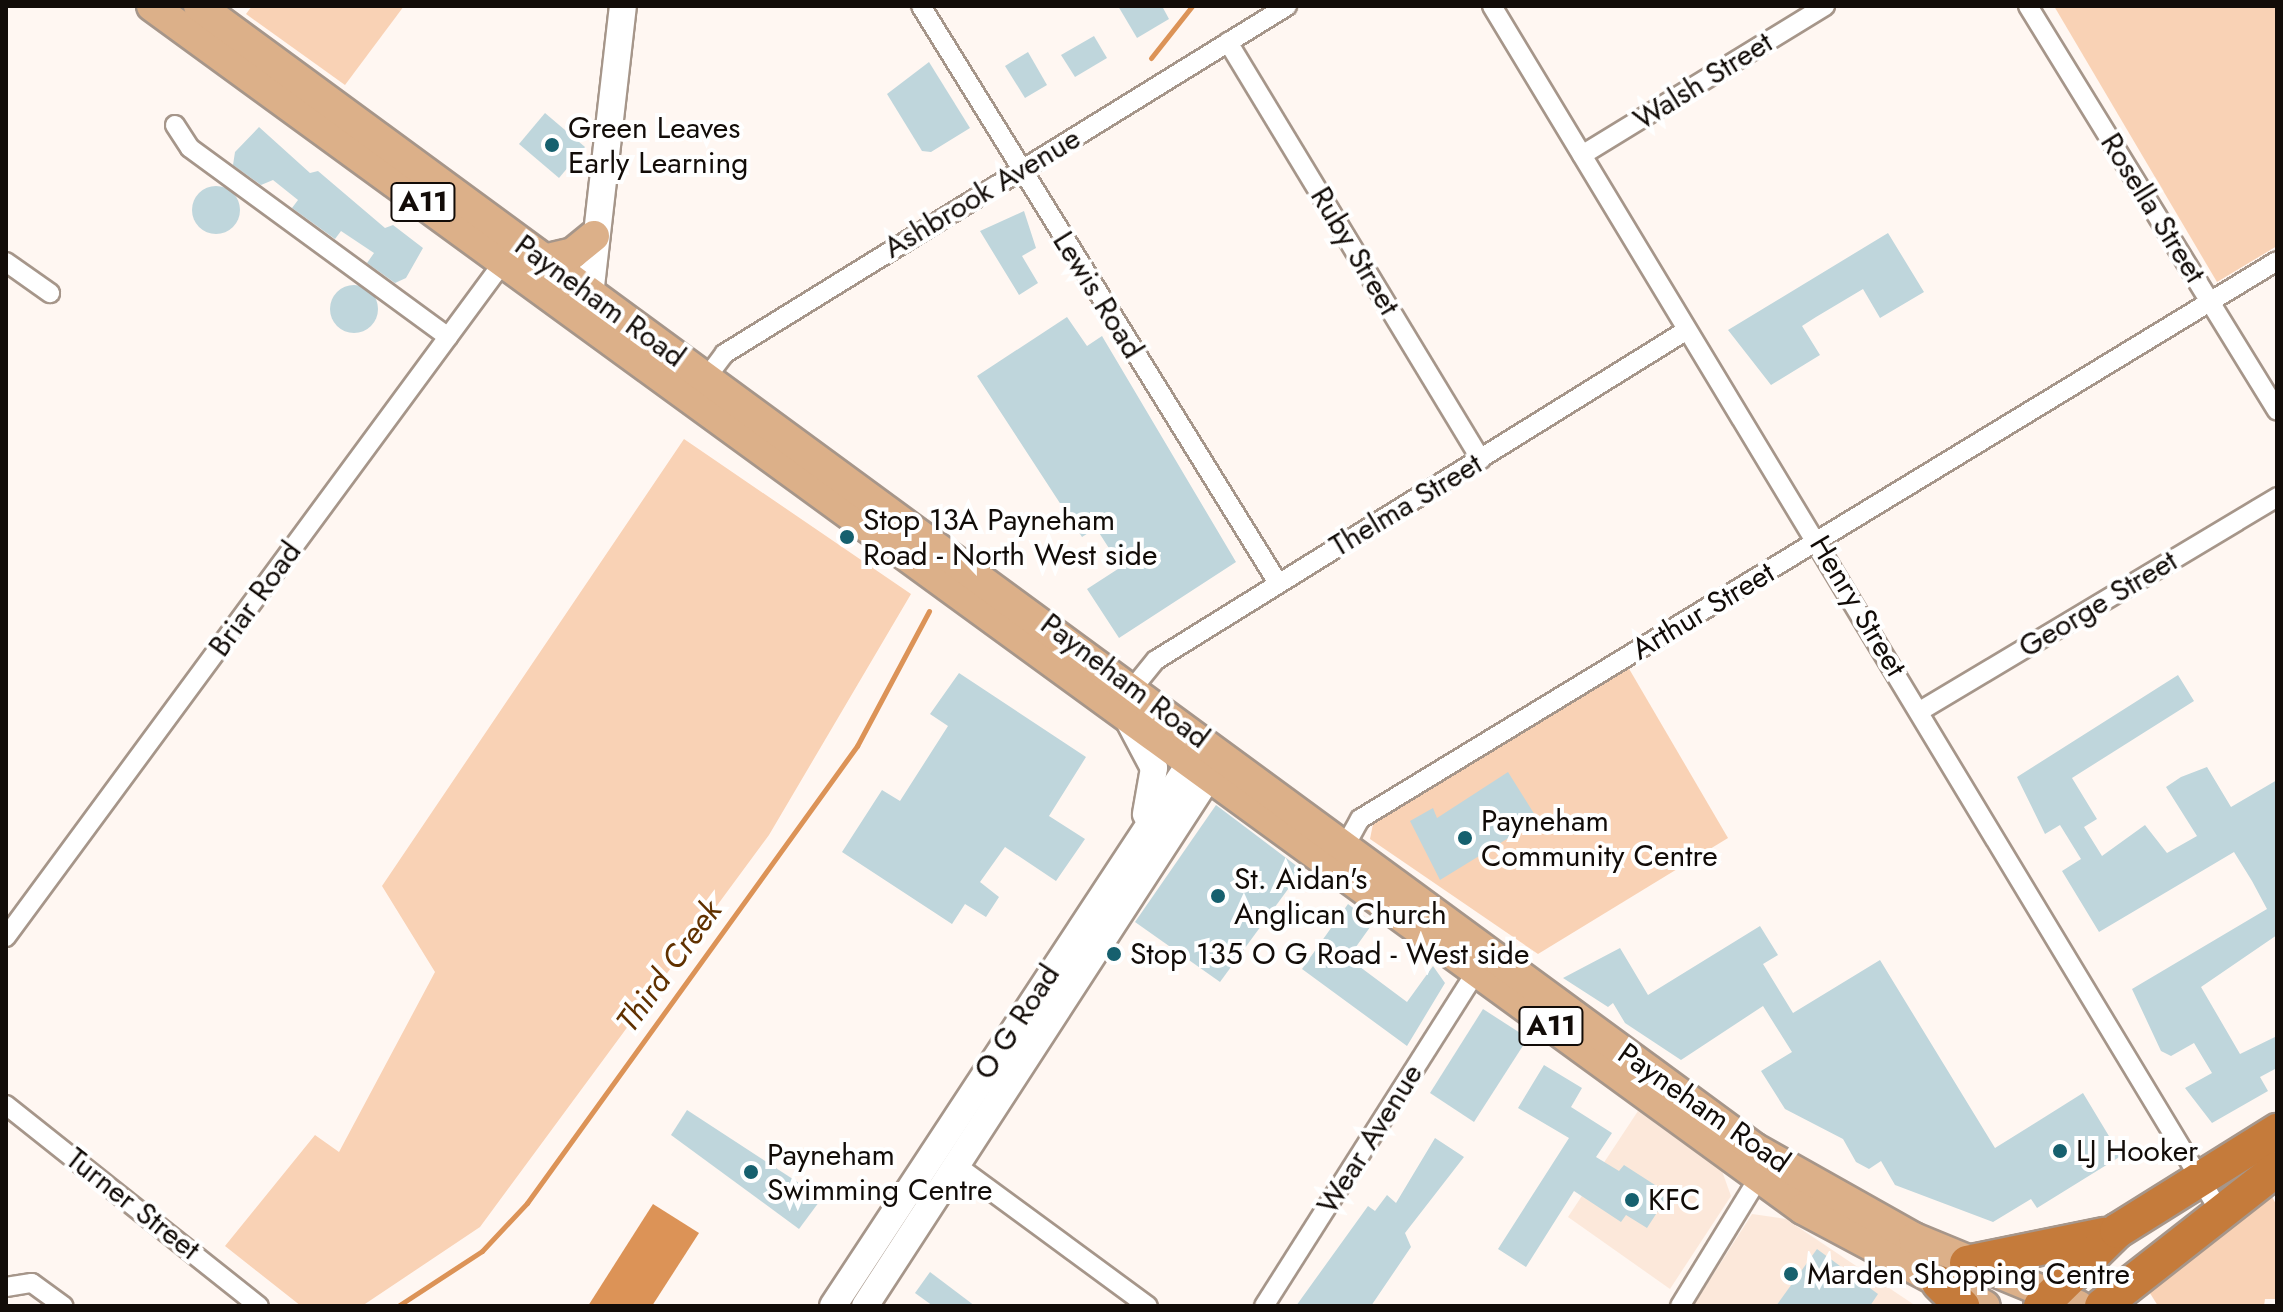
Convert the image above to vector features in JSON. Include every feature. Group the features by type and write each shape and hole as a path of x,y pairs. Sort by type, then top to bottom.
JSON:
{"highway":[{"path":"1967,1263 2039,1254 2117,1231 2277,1131"},
{"path":"2102,1306 2144,1268 2277,1169"},
{"path":"2056,1303 2117,1231"},
{"path":"2142,1306 2137,1284 2144,1268"}],"main road":[{"name":"Payneham Road","path":"152,6 620,345 699,388"},
{"name":"Payneham Road","path":"199,6 590,295 699,388 1207,758 1476,972 1759,1177 1951,1294 1985,1306"},
{"path":"620,345 599,323 590,295 594,236 623,6"},
{"path":"428,175 425,198 451,223"},
{"path":"543,260 573,253 594,236"},
{"path":"551,295 590,295"},
{"path":"1128,699 1154,768 1140,833"},
{"name":"Payneham Road","path":"1207,758 1345,846 1754,1148 1967,1263 2056,1303"},
{"name":"O G Road","path":"833,1306 1140,833 1207,758"},
{"name":"O G Road","path":"865,1306 956,1165 1207,758"},
{"path":"934,1149 956,1165"}],"street":[{"name":"Lewis Road","path":"921,6 1278,583"},
{"name":"Ashbrook Avenue","path":"699,388 724,354 1287,6"},
{"name":"Henry Street","path":"1492,6 1687,330 1819,541 2219,1210"},
{"name":"Walsh Street","path":"1582,155 1825,6"},
{"name":"Rosella Street","path":"2028,6 2277,410"},
{"name":"Ruby Street","path":"1228,42 1481,459"},
{"path":"175,125 190,148 448,337"},
{"name":"Briar Road","path":"6,937 504,261"},
{"name":"Arthur Street","path":"1345,846 1360,819 2277,261"},
{"path":"6,262 50,293"},
{"name":"Thelma Street","path":"1128,699 1156,660 1687,330"},
{"name":"George Street","path":"1920,711 2277,497"},
{"name":"Wear Avenue","path":"1264,1306 1476,972"},
{"name":"Turner Street","path":"6,1105 259,1306"},
{"path":"956,1165 1148,1306"},
{"path":"1680,1306 1759,1177"},
{"path":"6,1287 32,1283 64,1306"}],"shaded area":[{"path":"252,6 404,6 345,85 246,14"},
{"path":"2054,6 2277,6 2277,246 2217,282"},
{"path":"684,439 911,594 769,835 480,1227 362,1306 301,1306 225,1246 315,1135 339,1152 435,972 382,886"},
{"path":"1628,667 1728,838 1538,954 1370,839 1373,824"},
{"path":"1638,1111 1722,1171 1731,1196 1670,1289 1568,1217"},
{"path":"2269,1191 2277,1206 2277,1299 2265,1299 2264,1306 2158,1306 2148,1290"},
{"path":"653,1204 699,1233 652,1306 588,1306"},
{"name":"Marden Shopping Centre","path":"1752,1214 1786,1219 1916,1306 1693,1306"}],"building":[{"path":"1118,6 1162,6 1169,19 1137,38"},
{"path":"1094,36 1107,58 1075,77 1061,55"},
{"path":"1028,52 1047,85 1025,98 1005,66"},
{"path":"929,62 970,128 931,152 922,151 887,94"},
{"name":"Green Leaves Early Learning","path":"545,113 585,147 559,178 519,144"},
{"path":"259,127 310,173 318,171 385,228 393,225 423,248 406,278 395,283 367,263 374,253 341,231 335,239 292,208 298,200 273,180 261,185 233,165 235,152"},
{"path":"216,186 225,187 233,193 239,201 239,219 233,227 225,233 216,234 207,233 199,227 193,219 192,210 193,201 199,193 207,187"},
{"path":"1024,211 1036,248 1022,256 1038,283 1019,295 980,231"},
{"path":"1888,233 1924,292 1880,318 1863,289 1816,317 1802,326 1820,355 1771,385 1728,330"},
{"path":"354,285 371,292 378,309 371,326 354,333 337,326 330,309 337,292"},
{"path":"1067,317 1087,346 1102,336 1236,562 1119,638 1087,589 1121,567 1096,528 1082,537 977,376"},
{"path":"959,673 1086,757 1049,816 1085,839 1056,881 1005,847 980,882 999,897 986,917 965,904 952,924 842,852 882,790 900,801 948,726 930,714"},
{"path":"2178,675 2194,701 2072,778 2097,819 2084,827 2102,856 2145,825 2167,853 2197,836 2166,787 2181,777 2207,767 2231,807 2277,780 2277,935 2201,987 2240,1054 2277,1036 2275,1069 2260,1077 2268,1091 2212,1123 2185,1088 2212,1073 2194,1043 2171,1056 2161,1051 2132,989 2267,909 2252,881 2234,852 2099,932 2062,871 2081,859 2060,825 2045,834 2017,777"},
{"name":"Payneham Community Centre","path":"1508,772 1538,820 1440,880 1410,821 1433,808 1437,818"},
{"name":"St. Aidan's Anglican Church","path":"1216,805 1302,870 1220,982 1135,922"},
{"path":"1348,904 1373,923 1348,958 1407,1002 1433,966 1445,983 1407,1046 1302,969"},
{"path":"1760,926 1778,955 1763,964 1793,1013 1880,960 1995,1148 2083,1093 2121,1156 2037,1208 2031,1199 1993,1222 1895,1185 1881,1161 1869,1169 1856,1162 1843,1139 1785,1109 1761,1071 1792,1052 1763,1006 1681,1060 1625,1023 1613,1003 1608,1007 1563,978 1620,948 1648,995"},
{"path":"1483,1009 1528,1038 1474,1122 1430,1093"},
{"path":"1544,1065 1582,1088 1571,1107 1612,1133 1596,1157 1619,1171 1624,1165 1669,1194 1647,1228 1626,1215 1621,1222 1574,1191 1526,1267 1498,1249 1569,1138 1518,1108"},
{"name":"Payneham Swimming Centre","path":"687,1110 822,1198 799,1229 671,1135"},
{"path":"1435,1138 1464,1157 1405,1233 1411,1247 1371,1306 1296,1306 1368,1206 1375,1211 1387,1195 1396,1203"},
{"path":"1817,1249 1878,1294 1870,1306 1776,1306"},
{"path":"930,1272 975,1306 933,1306 915,1293"}],"waterway":[{"name":"Third Creek","path":"1151,58 1192,6"},
{"name":"Third Creek","path":"398,1306 482,1251 527,1203 857,746 929,611"}],"place":[{"name":"Green Leaves Early Learning","path":"552,145"},
{"name":"Stop 13A Payneham Road - North West side","path":"847,537"},
{"name":"Payneham Community Centre","path":"1465,838"},
{"name":"St. Aidan's Anglican Church","path":"1218,896"},
{"name":"Stop 135 O G Road - West side","path":"1114,954"},
{"name":"LJ Hooker","path":"2060,1151"},
{"name":"Payneham Swimming Centre","path":"751,1172"},
{"name":"KFC","path":"1632,1200"},
{"name":"Marden Shopping Centre","path":"1791,1274"}]}
